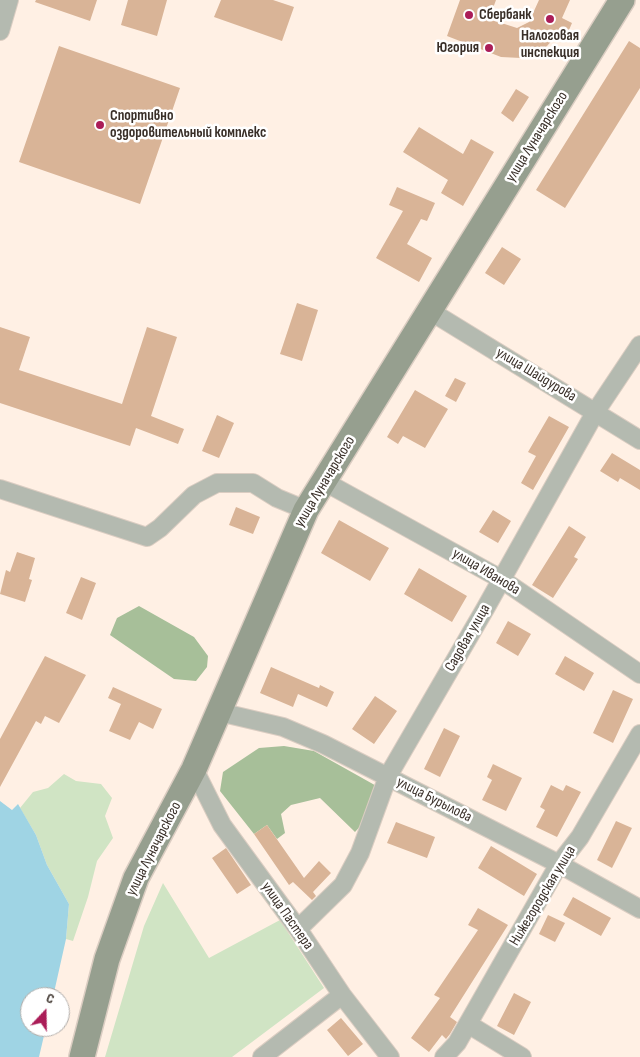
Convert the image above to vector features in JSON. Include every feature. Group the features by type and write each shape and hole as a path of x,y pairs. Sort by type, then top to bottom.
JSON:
{"street":[{"path":"0,31 9,0"},
{"name":"улица Луначарского","path":"82,1057 106,959 136,878 194,769 306,510 622,0"},
{"name":"улица Шайдурова","path":"430,311 596,411 640,440"},
{"name":"Садовая улица","path":"298,929 343,885 360,853 388,776 596,411 640,345"},
{"name":"улица Иванова","path":"324,482 501,579 640,674"},
{"path":"0,489 146,537 160,528 194,495 217,483 253,483 277,498 306,510"},
{"name":"улица Бурылова","path":"219,712 283,727 388,776 559,864 640,909"},
{"name":"Нижегородская улица","path":"444,1057 457,1043 559,864 580,837 624,757 640,734"},
{"name":"улица Пастера","path":"194,769 222,825 298,929 342,995 390,1057"},
{"path":"262,1057 342,995"},
{"path":"468,1024 522,1057"}],"green space":[{"path":"139,606 194,637 208,656 207,667 196,681 174,679 110,635 117,618"},
{"path":"284,746 314,751 380,788 375,810 355,832 320,798 291,805 281,814 285,833 277,839 267,825 254,834 220,791 223,772 259,748"},
{"path":"64,774 76,781 101,784 112,798 105,816 113,838 97,861 88,897 73,941 66,939 69,904 47,865 36,835 20,808 33,792 48,788"},
{"path":"163,883 209,958 280,920 324,988 232,1057 105,1057 144,926"}],"water":[{"path":"0,801 12,810 18,804 36,835 47,865 69,904 66,939 55,987 20,987 20,1037 44,1037 39,1057 0,1057"}],"building":[{"path":"36,0 97,0 90,21 35,2"},
{"path":"128,0 167,0 157,36 121,25"},
{"path":"221,0 273,0 294,7 282,41 214,17"},
{"path":"460,0 496,0 489,19 517,28 529,22 539,0 570,0 562,18 572,23 566,37 558,34 547,46 536,53 521,58 501,57 447,36"},
{"path":"629,41 640,48 640,88 565,208 536,190"},
{"name":"Спортивно оздоровительный комплекс","path":"59,46 180,88 140,204 19,162"},
{"path":"516,89 529,97 513,122 501,113"},
{"path":"419,127 463,154 471,139 494,152 463,206 441,193 448,180 403,152"},
{"path":"397,187 435,203 427,221 421,219 407,244 432,258 419,282 376,258 403,211 389,205"},
{"path":"502,247 521,259 504,285 485,273"},
{"path":"297,303 318,310 302,361 280,354"},
{"path":"0,327 30,337 19,370 122,404 147,327 177,337 151,416 184,429 178,444 136,428 130,446 0,403"},
{"path":"455,378 466,383 456,402 445,396"},
{"path":"415,390 448,409 425,448 403,436 398,444 387,437"},
{"path":"217,415 234,423 219,458 202,451"},
{"path":"549,416 569,427 533,490 521,483 536,456 528,452"},
{"path":"612,453 640,470 640,490 620,478 618,482 600,471"},
{"path":"236,507 260,517 253,534 229,525"},
{"path":"493,510 511,521 498,543 479,532"},
{"path":"339,520 389,548 370,581 321,553"},
{"path":"569,526 586,537 574,557 578,559 553,598 532,585"},
{"path":"17,552 35,558 29,579 32,580 25,602 0,594 6,570 10,572"},
{"path":"419,568 467,596 452,622 404,594"},
{"path":"81,577 96,583 82,620 66,613"},
{"path":"508,621 531,634 518,656 496,643"},
{"path":"45,656 86,675 59,723 45,716 41,724 36,721 0,787 0,739"},
{"path":"565,656 594,673 584,691 555,674"},
{"path":"271,667 319,688 320,685 334,692 327,707 298,694 293,707 260,693"},
{"path":"113,687 162,709 153,729 139,722 130,740 109,731 121,704 108,698"},
{"path":"613,690 633,699 613,743 593,733"},
{"path":"375,696 397,711 374,744 352,729"},
{"path":"444,728 460,736 440,777 424,769"},
{"path":"493,764 522,778 506,811 482,800 492,780 487,777"},
{"path":"551,785 563,791 566,785 581,792 557,837 536,827 545,810 540,807"},
{"path":"616,821 632,828 612,868 597,860"},
{"path":"396,822 435,837 427,858 387,843"},
{"path":"267,825 304,878 319,861 331,873 313,892 316,896 312,900 293,882 289,885 254,834"},
{"path":"491,846 537,874 524,896 478,868"},
{"path":"226,848 251,885 237,894 212,858"},
{"path":"573,897 611,918 601,936 563,915"},
{"path":"478,908 508,925 450,1017 457,1022 450,1034 446,1039 442,1035 429,1052 411,1038 440,998 434,995 478,930 468,925"},
{"path":"548,915 565,923 555,942 539,934"},
{"path":"514,993 531,1002 514,1035 497,1026"},
{"path":"341,1018 363,1044 348,1056 327,1030"}],"place":[{"name":"Сбербанк","path":"469,15"},
{"name":"Налоговая инспекция","path":"550,19"},
{"name":"Югория","path":"489,48"},
{"name":"Спортивно оздоровительный комплекс","path":"100,125"}]}
